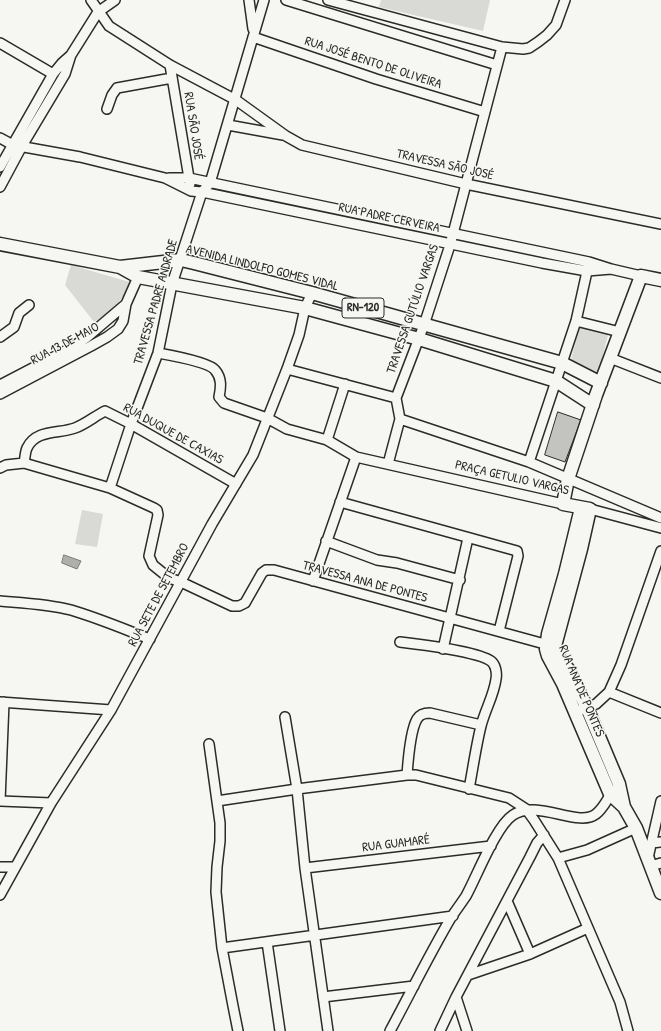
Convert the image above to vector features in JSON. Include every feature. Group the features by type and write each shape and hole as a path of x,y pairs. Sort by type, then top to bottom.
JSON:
{"main road":[{"name":"AVENIDA LINDOLFO GOMES VIDAL","path":"0,244 120,267 180,260 312,293 562,363 601,383"},
{"name":"AVENIDA LINDOLFO GOMES VIDAL","path":"120,267 138,277 306,308 419,339 556,382 593,405"},
{"name":"RUA PADRE CERVEIRA","path":"641,276 661,280"},
{"path":"563,504 568,479 593,405 641,276"},
{"name":"PRAÇA GETULIO VARGAS","path":"563,504 585,508"},
{"name":"RUA ANA DE PONTES","path":"585,508 581,549 550,645 548,656 564,684 610,794 624,807 653,863 661,893"},
{"name":"RUA ANA DE PONTES","path":"550,645 568,669 587,708 619,784 624,807"},
{"path":"592,753 604,748"}],"street":[{"name":"TRAVESSA SÃO JOSÉ","path":"91,0 98,12 110,26 170,65 236,100 286,136 302,145 466,184 661,224"},
{"path":"0,167 18,145 65,74 71,55 98,12 115,0"},
{"name":"TRAVESSA PADRE ANDRADE","path":"249,0 253,34"},
{"name":"TRAVESSA PADRE ANDRADE","path":"110,488 131,424 158,353 172,284 202,192 210,183 236,100 253,34 264,0"},
{"path":"286,0 497,65"},
{"path":"328,0 518,50 529,48 547,35 556,25 565,0"},
{"name":"RUA JOSÉ BENTO DE OLIVEIRA","path":"253,34 376,79 485,112"},
{"path":"0,43 54,74"},
{"name":"TRAVESSA GUTÚLIO VARGAS","path":"396,398 424,325 450,245 502,47"},
{"path":"0,187 18,145 54,74 62,62 71,55"},
{"name":"RUA SÃO JOSÉ","path":"170,65 191,191"},
{"path":"107,109 112,95 117,88 172,78"},
{"path":"228,125 286,136"},
{"name":"RUA PADRE CERVEIRA","path":"0,138 18,145 80,157 165,178 191,191 202,192 450,245 587,271 611,269"},
{"name":"RUA PADRE CERVEIRA","path":"165,178 189,178 589,262 641,276"},
{"path":"529,462 576,321 589,262"},
{"name":"RUA 13 DE MAIO","path":"0,385 69,349 107,337 118,329 123,322 126,304 138,277"},
{"name":"RUA SETE DE SETEMBRO","path":"0,895 51,803 111,710 150,639 185,584 212,524 252,455 287,369 312,293"},
{"name":"RUA 13 DE MAIO","path":"0,394 89,342 126,304"},
{"path":"0,337 14,327 19,313 29,305"},
{"path":"576,321 620,332"},
{"name":"PRAÇA GETULIO VARGAS","path":"158,353 202,363 212,367 220,380 219,397 224,403 267,418 287,429 326,440 356,457 563,504"},
{"path":"610,358 661,378"},
{"path":"287,369 396,398 400,419 388,464"},
{"path":"326,440 345,384"},
{"name":"RUA DUQUE DE CAXIAS","path":"24,463 27,448 39,435 74,428 90,421 105,411 131,424 236,484"},
{"name":"PRAÇA GETULIO VARGAS","path":"400,419 529,462 661,518"},
{"path":"313,581 356,457"},
{"path":"0,468 24,463 110,488 156,509 158,515 149,559 160,572 169,578 185,584"},
{"path":"340,502 517,551 518,556 499,631"},
{"name":"PRAÇA GETULIO VARGAS","path":"585,508 661,528"},
{"path":"443,649 460,580 468,538"},
{"path":"326,541 377,560 397,563 460,580"},
{"path":"576,712 596,704 609,692 622,665 661,551"},
{"name":"TRAVESSA ANA DE PONTES","path":"185,584 235,606 242,605 245,603 260,576 266,570 274,570 550,645"},
{"path":"0,600 40,604 70,610 150,639"},
{"path":"400,642 484,657 493,662 496,669 496,679 481,725 469,789"},
{"path":"609,692 661,713"},
{"path":"51,803 0,801 2,702 111,710"},
{"path":"406,775 416,720 424,713 430,713 481,725"},
{"path":"285,717 297,789 305,868 328,1031"},
{"path":"208,744 220,823 216,892 222,948 238,1031"},
{"path":"217,801 406,775 416,776 509,798 526,809 558,858 620,1002 628,1031"},
{"path":"390,1031 452,916 466,895 491,846 507,820 512,815 526,809 586,817 596,814 619,784"},
{"path":"653,863 651,843 661,801"},
{"path":"558,858 587,850 636,828"},
{"path":"440,1031 456,997 537,843 544,835"},
{"path":"651,843 661,842"},
{"name":"RUA GUAMARÉ","path":"305,868 491,846"},
{"path":"0,867 15,867"},
{"path":"507,901 530,954"},
{"path":"222,948 452,916"},
{"path":"468,974 530,954 588,928"},
{"path":"267,942 280,1031"},
{"path":"323,997 414,986"},
{"path":"456,997 467,1031"}],"shaded area":[{"path":"381,0 490,0 483,31 379,7"},
{"path":"71,265 133,283 112,311 94,322 65,285"},
{"path":"579,327 608,335 598,375 569,368"},
{"path":"82,510 103,514 97,547 75,544"},
{"path":"64,555 81,561 77,569 62,563"}],"building":[{"path":"558,412 581,420 565,462 545,455"}]}
